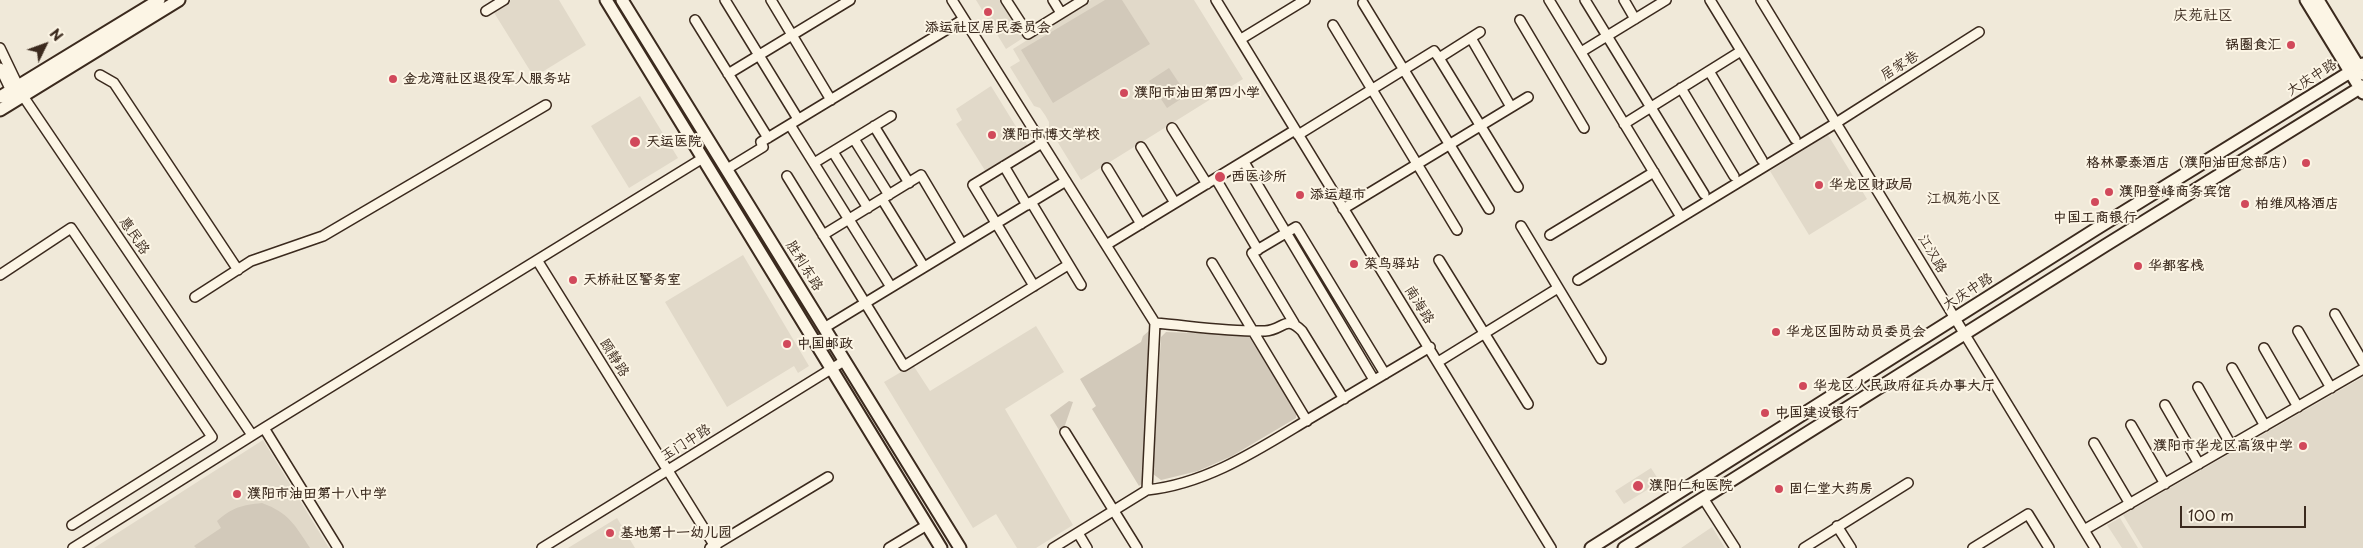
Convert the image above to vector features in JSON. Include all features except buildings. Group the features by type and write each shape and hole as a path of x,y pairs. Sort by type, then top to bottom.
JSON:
{"main road":[{"path":"0,110 17,93 159,0"},
{"path":"0,97 17,93 179,0"},
{"name":"胜利东路","path":"606,0 941,548"},
{"name":"胜利东路","path":"622,0 960,548"},
{"path":"2306,0 2359,69"},
{"path":"1624,548 1964,334 2362,89 2359,69 2318,0"},
{"name":"大庆中路","path":"1590,548 1955,318 2359,69"}],"street":[{"path":"486,11 504,0"},
{"path":"725,0 798,119"},
{"path":"771,0 831,100"},
{"path":"728,74 850,0"},
{"path":"952,0 1155,323 1147,490"},
{"path":"1006,0 1028,34 1083,0"},
{"path":"1053,0 1061,14"},
{"name":"南海路","path":"1216,0 1343,209 1430,347 1479,433 1551,548"},
{"path":"1241,40 1304,0"},
{"path":"1549,0 1681,217"},
{"path":"1585,0 1704,194"},
{"path":"1624,0 1635,19"},
{"path":"1710,0 1795,139"},
{"name":"江汉路","path":"1761,0 2095,548"},
{"path":"1581,52 1664,1"},
{"path":"1363,3 1489,209"},
{"path":"727,169 763,147 761,142 964,18"},
{"path":"694,20 768,138"},
{"path":"1520,20 1584,128"},
{"path":"1333,25 1457,230"},
{"path":"1439,58 1480,32"},
{"name":"居家巷","path":"1578,280 1836,123 1980,32"},
{"path":"1471,38 1511,107"},
{"name":"惠民路","path":"0,48 17,93"},
{"path":"1106,245 1244,162 1372,90 1434,51 1518,187"},
{"path":"1624,124 1741,51"},
{"name":"惠民路","path":"0,68 252,435"},
{"path":"1709,71 1762,160"},
{"path":"100,75 114,83 238,270"},
{"path":"1681,88 1734,176"},
{"path":"1343,209 1528,97"},
{"path":"195,297 251,261 323,236 546,105"},
{"path":"814,164 891,116"},
{"path":"790,124 891,287"},
{"path":"874,126 909,183"},
{"path":"1172,128 1207,184"},
{"path":"854,139 924,267"},
{"path":"1034,286 973,185 1042,143"},
{"path":"1141,147 1176,203"},
{"path":"833,152 868,208"},
{"path":"74,548 252,435 703,158"},
{"path":"1244,162 1374,380"},
{"path":"1004,166 1081,285"},
{"path":"1106,168 1141,224"},
{"path":"1550,235 1654,172"},
{"path":"823,235 921,175 962,244"},
{"path":"787,176 904,366 1068,265"},
{"path":"1216,179 1258,250"},
{"path":"824,328 1066,181"},
{"path":"1520,226 1600,359"},
{"path":"1344,398 1302,331 1294,323 1252,254 1296,227 1385,374"},
{"path":"0,275 71,228 212,437 72,525"},
{"name":"颐静路","path":"537,260 668,470 713,547"},
{"path":"1439,260 1528,404"},
{"path":"1212,263 1306,420"},
{"path":"1438,362 1558,288"},
{"path":"2336,314 2363,362"},
{"path":"1155,323 1272,331 1288,322 1294,323"},
{"path":"2298,331 2331,388"},
{"path":"1054,548 1147,490 1208,475 1243,458 1430,347"},
{"path":"2264,348 2298,407"},
{"name":"玉门中路","path":"544,548 844,361"},
{"path":"2232,368 2265,426"},
{"path":"2084,530 2363,369"},
{"path":"2198,386 2231,445"},
{"path":"2165,406 2199,464"},
{"path":"2131,425 2165,484"},
{"path":"264,428 338,548"},
{"path":"1065,432 1137,548"},
{"path":"2094,443 2130,504"},
{"path":"713,547 828,477"},
{"path":"1804,548 1908,483"},
{"path":"1704,498 1735,548"},
{"path":"1973,548 2028,514 2049,548"},
{"path":"889,548 928,525"},
{"path":"1837,526 1851,548"},
{"path":"1078,533 1087,548"}],"shaded area":[{"path":"511,0 559,0 586,45 534,77 493,11"},
{"path":"976,0 1003,0 1026,36 1006,49"},
{"name":"濮阳市油田第四小学","path":"1091,0 1194,0 1243,79 1081,180 1049,128 1049,122 1045,115 1040,108 1034,106 1010,67 1020,61 1013,49"},
{"path":"1105,0 1122,0 1150,44 1053,103 1021,50"},
{"path":"1169,68 1187,95 1167,108 1149,81"},
{"name":"濮阳市博文学校","path":"991,86 1028,146 986,172 956,124 962,120 956,109"},
{"name":"天运医院","path":"640,96 678,158 629,188 591,126"},
{"name":"华龙区财政局","path":"1828,135 1867,199 1809,235 1770,171"},
{"path":"743,255 809,366 798,373 794,366 727,407 665,302"},
{"path":"1036,326 1064,372 1005,409 1073,525 1036,548 1017,548 996,514 973,528 884,382 913,365 930,391"},
{"path":"1150,330 1144,482 1139,486 1092,409 1096,406 1080,379 1141,342 1143,336"},
{"path":"1166,332 1248,335 1296,412 1296,418 1232,456 1198,471 1161,480 1153,474 1161,337"},
{"name":"濮阳市华龙区高级中学","path":"2363,377 2363,548 2143,548 2123,515"},
{"path":"1069,401 1073,402 1063,431 1059,430 1050,415"},
{"name":"濮阳市油田第十八中学","path":"263,440 329,548 94,548"},
{"name":"濮阳仁和医院","path":"1651,468 1660,482 1624,504 1615,491"},
{"path":"262,503 285,516 310,548 196,548 194,546 221,528 217,521 228,513 243,506"},
{"name":"基地第十一幼儿园","path":"617,518 635,548 568,548"},
{"path":"2120,518 2138,548 2122,548 2107,525"},
{"path":"1712,527 1725,548 1681,548"}],"place":[{"name":"添运社区居民委员会","path":"988,12"},
{"name":"锅圈食汇","path":"2291,45"},
{"name":"金龙湾社区退役军人服务站","path":"393,79"},
{"name":"濮阳市油田第四小学","path":"1124,93"},
{"name":"濮阳市博文学校","path":"992,135"},
{"name":"天运医院","path":"635,142"},
{"name":"格林豪泰酒店（濮阳油田总部店）","path":"2306,163"},
{"name":"西医诊所","path":"1220,177"},
{"name":"华龙区财政局","path":"1819,185"},
{"name":"濮阳登峰商务宾馆","path":"2109,192"},
{"name":"添运超市","path":"1300,195"},
{"name":"中国工商银行","path":"2095,202"},
{"name":"柏维风格酒店","path":"2245,204"},
{"name":"菜鸟驿站","path":"1354,264"},
{"name":"华都客栈","path":"2138,266"},
{"name":"天桥社区警务室","path":"573,280"},
{"name":"华龙区国防动员委员会","path":"1776,332"},
{"name":"中国邮政","path":"787,344"},
{"name":"华龙区人民政府征兵办事大厅","path":"1803,386"},
{"name":"中国建设银行","path":"1765,413"},
{"name":"濮阳市华龙区高级中学","path":"2303,446"},
{"name":"濮阳仁和医院","path":"1638,486"},
{"name":"固仁堂大药房","path":"1779,489"},
{"name":"濮阳市油田第十八中学","path":"237,494"},
{"name":"基地第十一幼儿园","path":"610,533"}],"district":[{"name":"庆苑社区","path":"2203,16"},
{"name":"江枫苑小区","path":"1964,199"}]}
